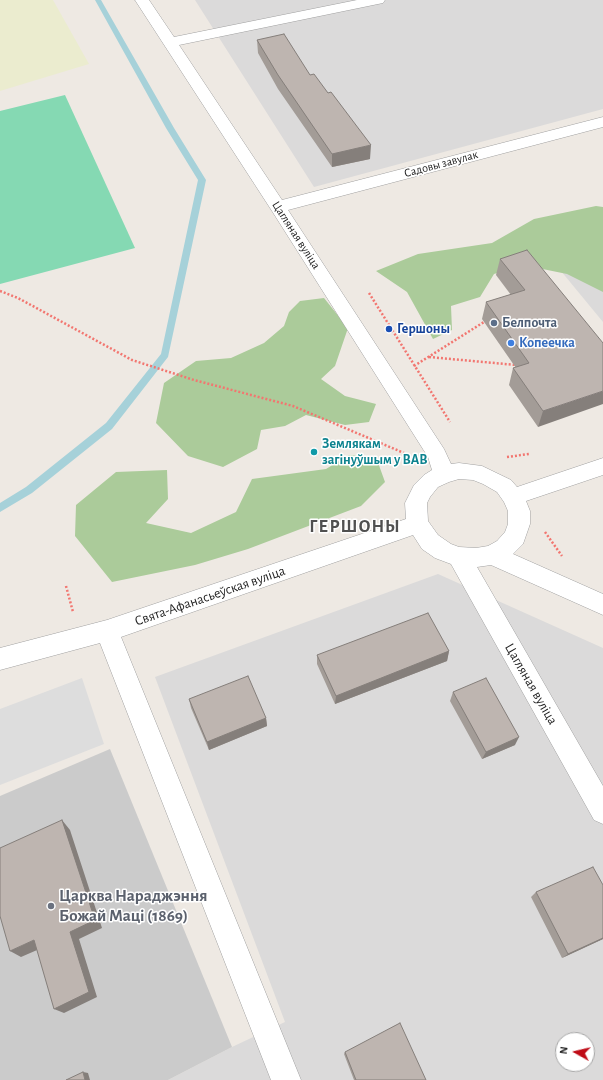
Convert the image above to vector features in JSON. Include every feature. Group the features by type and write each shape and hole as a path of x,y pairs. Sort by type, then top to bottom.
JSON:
{"street":[{"name":"Цагляная вуліца","path":"142,0 278,207 440,465"},
{"path":"170,42 378,0"},
{"name":"Садовы завулак","path":"278,207 603,122"},
{"path":"440,465 460,472 475,472 490,478 504,486 513,498 519,511 519,524 515,537 505,548 492,555 476,558 459,557 443,551 430,542 418,524 416,516 416,503 422,491 431,481 440,465"},
{"path":"513,498 603,466"},
{"name":"Свята-Афанасьеўская вуліца","path":"0,659 107,631 364,544 418,524"},
{"path":"492,555 603,605"},
{"name":"Цагляная вуліца","path":"459,557 603,811"},
{"path":"107,631 286,1080"}],"path":[{"path":"0,291 18,298 132,360 194,380 293,406 403,453 440,465"},
{"path":"369,293 451,424"},
{"path":"414,366 484,322"},
{"path":"429,357 523,366"},
{"path":"540,526 567,562"}],"shaded area":[{"path":"195,0 603,0 603,109 314,187"},
{"path":"603,230 603,322 542,248"},
{"path":"438,574 603,648 603,1080 168,1080 285,1022 155,677"},
{"path":"82,678 104,744 0,785 0,709"},
{"path":"110,749 232,1047 168,1080 0,1080 0,796"}],"green space":[{"path":"0,0 53,0 89,64 0,91"},
{"path":"65,95 135,248 0,284 0,111"},
{"path":"596,206 603,207 603,292 567,274 523,265 494,274 480,297 451,306 452,330 433,339 407,292 376,271 418,254 492,243 534,219"},
{"path":"324,298 348,328 335,366 321,379 345,396 376,404 369,422 345,425 306,415 285,426 261,430 257,449 223,467 188,456 156,423 164,383 196,361 231,358 264,343 284,326 289,312 300,301"},
{"path":"349,455 376,457 385,482 361,506 248,549 195,565 112,582 75,536 76,505 116,472 167,470 168,499 146,523 191,533 236,512 252,479 326,469"}],"building":[{"path":"284,34 310,75 314,74 328,93 331,92 371,145 332,154 278,75 257,40"},
{"path":"527,250 603,343 603,391 543,411 513,368 529,363 486,302 525,290 500,259"},
{"path":"428,613 449,651 336,696 317,655"},
{"path":"248,676 266,718 207,742 189,699"},
{"path":"486,678 519,737 486,752 453,692"},
{"name":"Царква Нараджэння Божай Маці (1869)","path":"62,820 95,920 70,932 89,992 54,1009 34,940 10,951 0,916 0,848"},
{"path":"593,867 603,885 603,938 568,954 536,892"},
{"path":"400,1023 426,1080 356,1080 345,1052"},
{"path":"83,1072 85,1080 66,1080"}],"waterway":[{"path":"0,508 29,490 109,426 165,355 202,180 170,128 98,0"}],"place":[{"name":"Белпочта","path":"494,323"},
{"name":"Гершоны","path":"389,329"},
{"name":"Копеечка","path":"511,343"},
{"name":"Землякам загінуўшым у ВАВ","path":"314,452"},
{"name":"Царква Нараджэння Божай Маці (1869)","path":"51,906"}],"district":[{"name":"ГЕРШОНЫ","path":"355,527"}]}
